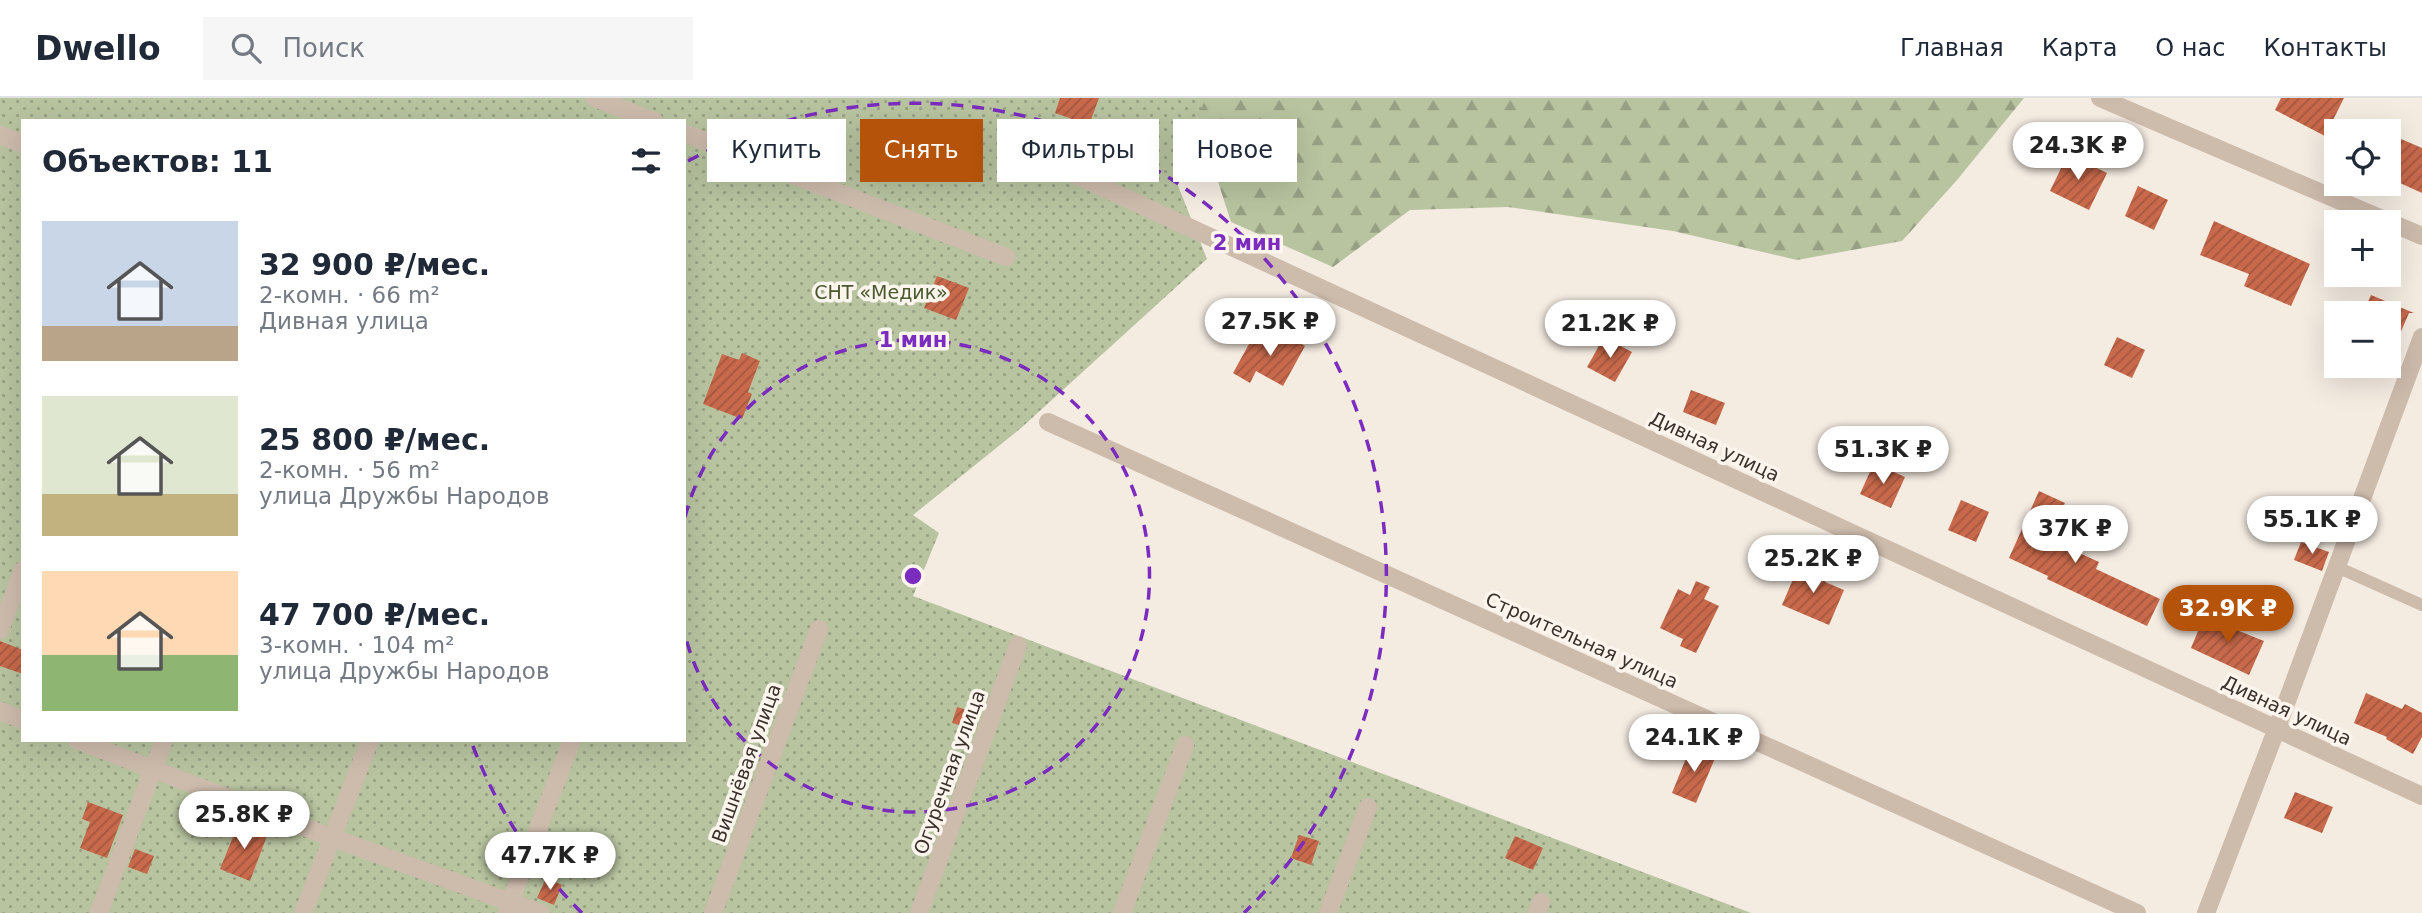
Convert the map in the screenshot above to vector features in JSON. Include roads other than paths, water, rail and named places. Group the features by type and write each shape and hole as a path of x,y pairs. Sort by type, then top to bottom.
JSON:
{"street":[{"path":"594,98 648,119"},
{"path":"2100,98 2422,236"},
{"path":"686,134 1006,257"},
{"path":"0,135 21,143"},
{"name":"Дивная улица","path":"1091,182 2422,796"},
{"path":"2206,913 2422,337"},
{"name":"Строительная улица","path":"1048,422 2137,913"},
{"path":"0,630 21,575"},
{"name":"Вишнёвая улица","path":"713,913 819,629"},
{"name":"Огуречная улица","path":"919,913 1018,645"},
{"path":"0,711 21,719"},
{"path":"82,742 508,907 541,913"},
{"path":"99,913 163,742"},
{"path":"303,913 369,742"},
{"path":"508,907 571,742"},
{"path":"1122,913 1185,745"},
{"path":"1328,913 1368,807"}],"lane":[{"path":"2337,567 2422,605"}],"park label":[{"name":"СНТ «Медик»","path":"881,292"}]}
